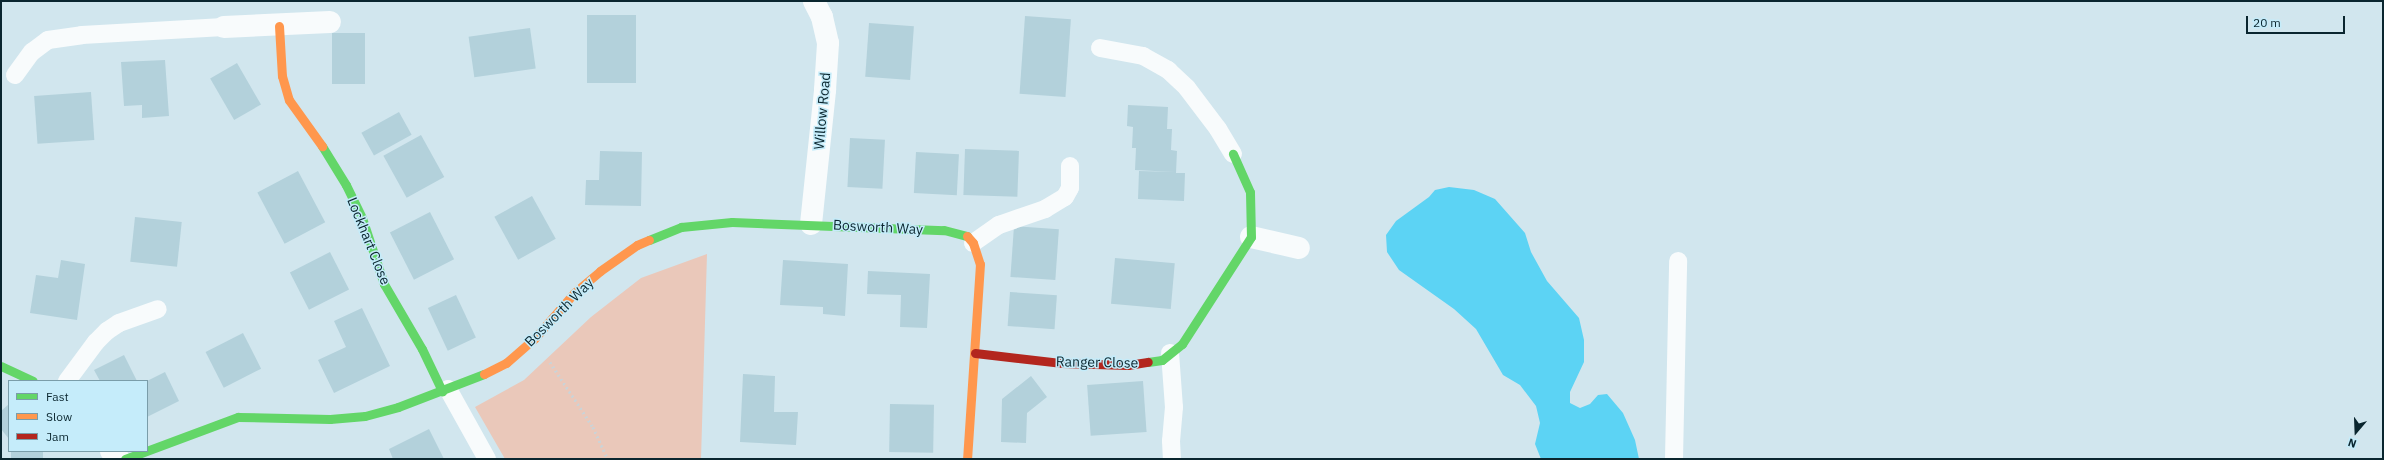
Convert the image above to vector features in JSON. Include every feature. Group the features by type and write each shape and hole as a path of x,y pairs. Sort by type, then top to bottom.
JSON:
{"street":[{"name":"Willow Road","path":"811,224 825,90 828,43 822,17 814,1"},
{"path":"224,27 279,26 330,22"},
{"name":"Lockhart Close","path":"279,26 282,76 290,100 328,154 346,185 362,218 384,284 445,390"},
{"path":"1233,154 1250,192 1251,237 1299,248"},
{"name":"Bosworth Way","path":"148,450 213,425 238,418 330,419 365,416 473,380 506,363 534,339 574,293 600,271 637,245 680,228 732,222 944,230 966,235 974,243"},
{"name":"Ranger Close","path":"975,353 1062,362 1128,365 1162,360 1182,344 1251,237"},
{"path":"967,459 980,264 974,243"},
{"path":"1,366 31,380"},
{"name":"Bosworth Way","path":"125,459 143,452"}],"lane":[{"path":"15,75 32,52 48,40 82,35 224,27"},
{"path":"1100,48 1143,56 1168,70 1192,94 1218,128 1233,154"},
{"path":"974,243 999,225 1045,210 1065,197 1070,188 1070,166"},
{"path":"1674,459 1678,261"},
{"path":"68,380 96,342 107,332 119,323 158,310"},
{"path":"1170,353 1174,407 1171,441 1172,459"},
{"path":"445,390 486,459"}],"path":[{"path":"534,339 593,427 608,459"}],"shaded area":[{"path":"707,254 701,459 505,459 475,407 524,380 591,317 641,278"}],"water":[{"path":"1449,187 1474,190 1495,199 1525,233 1531,252 1547,281 1579,318 1584,340 1584,362 1570,392 1570,403 1580,408 1590,404 1598,395 1607,394 1623,413 1635,440 1639,459 1541,459 1535,444 1540,423 1536,406 1520,385 1503,375 1476,329 1454,309 1399,270 1387,252 1386,235 1396,221 1429,197 1435,190"}],"building":[{"path":"587,15 636,15 636,83 587,83"},
{"path":"1025,16 1071,19 1065,97 1020,94"},
{"path":"869,23 914,26 910,80 865,77"},
{"path":"530,28 536,69 474,77 469,37"},
{"path":"332,33 365,33 365,84 332,84"},
{"path":"165,60 169,116 142,118 142,105 124,106 121,62"},
{"path":"237,63 261,105 234,120 210,78"},
{"path":"91,92 94,140 37,144 34,96"},
{"path":"1128,105 1168,107 1167,129 1172,129 1171,150 1177,151 1176,173 1185,173 1184,201 1138,199 1139,171 1175,172 1135,170 1136,148 1132,148 1133,127 1127,126"},
{"path":"399,112 412,135 374,156 361,133"},
{"path":"421,135 444,177 407,198 383,156"},
{"path":"850,138 885,140 882,189 847,187"},
{"path":"965,149 1019,151 1017,197 963,195"},
{"path":"600,151 642,152 641,206 585,205 586,180 599,180"},
{"path":"916,152 959,154 957,195 914,193"},
{"path":"298,171 325,222 285,244 257,193"},
{"path":"532,196 556,239 518,260 494,217"},
{"path":"430,212 454,259 414,280 390,232"},
{"path":"135,217 182,222 177,267 130,262"},
{"path":"1014,226 1059,229 1055,280 1010,277"},
{"path":"330,252 349,289 309,310 290,272"},
{"path":"1115,258 1175,263 1171,309 1111,304"},
{"path":"61,260 85,264 77,320 30,313 36,275 58,278"},
{"path":"783,260 848,264 845,316 823,314 823,307 780,305"},
{"path":"868,271 930,274 927,328 900,327 901,295 867,294"},
{"path":"1010,292 1057,295 1055,329 1008,326"},
{"path":"456,295 476,338 448,351 428,308"},
{"path":"362,308 390,366 334,393 318,360 346,347 334,321"},
{"path":"243,333 261,369 224,388 206,352"},
{"path":"124,355 136,380 99,380 94,370"},
{"path":"165,372 179,401 148,416 148,380"},
{"path":"743,374 775,376 774,412 798,412 796,445 740,442"},
{"path":"1031,376 1047,397 1027,413 1026,443 1001,442 1002,399"},
{"path":"1143,381 1147,432 1091,436 1087,385"},
{"path":"890,404 934,405 933,453 889,452"},
{"path":"8,405 8,438 1,429 1,411"},
{"path":"429,429 444,459 393,459 389,449"},
{"path":"11,452 43,452 43,459 11,459"}],"traffic: fast":[{"path":"322,146 346,185 362,218 384,284 422,349 442,391"},
{"path":"1148,362 1162,360 1182,344 1251,237 1250,192 1233,154"},
{"path":"649,240 681,227 732,222 944,230 967,236"},
{"path":"1,366 31,380"},
{"path":"148,450 238,417 330,419 365,416 398,407 484,374"},
{"path":"125,459 144,452"}],"traffic: slow":[{"path":"279,26 282,76 289,100 322,146"},
{"path":"967,236 973,243 980,264 967,459"},
{"path":"484,374 506,363 534,339 574,293 600,271 637,245 649,240"}],"traffic: jam":[{"path":"975,353 1062,363 1128,365 1148,362"}]}
